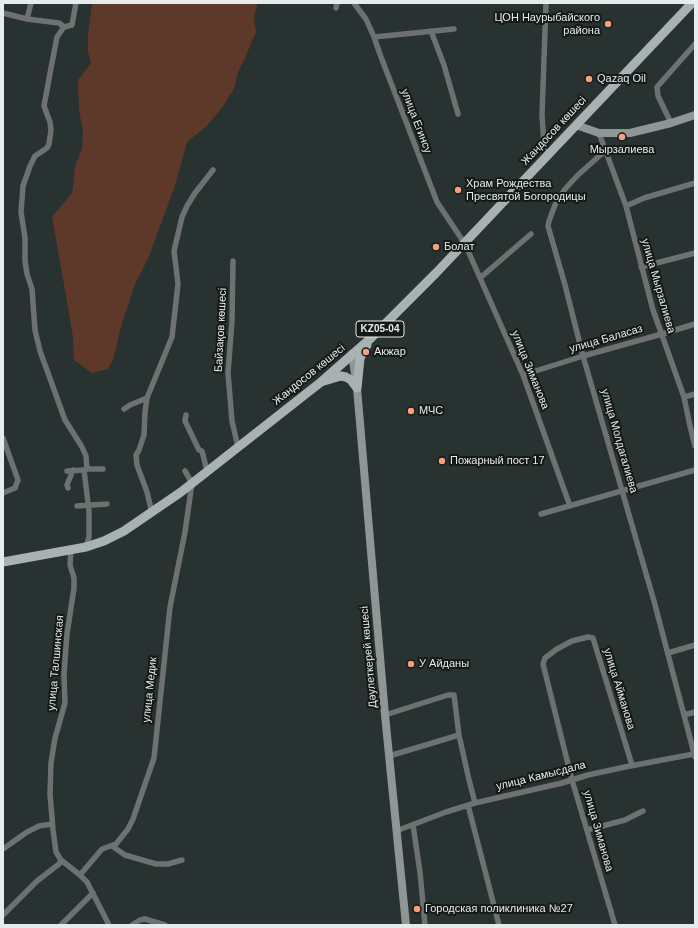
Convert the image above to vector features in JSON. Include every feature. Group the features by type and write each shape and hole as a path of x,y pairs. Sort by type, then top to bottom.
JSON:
{"main road":[{"name":"Жандосов көшесі","path":"3,562 86,547 104,541 124,531 152,513 207,472 321,382 370,339 465,244 692,3"},
{"path":"576,125 599,133 630,133 695,115"},
{"path":"357,388 360,358 370,339"},
{"name":"Дәулеткерей көшесі","path":"352,354 357,388 385,715 406,925"},
{"path":"321,382 341,376 351,380 357,388"}],"street":[{"path":"27,19 31,3"},
{"path":"76,3 72,25 64,27 57,37 44,106 50,122 51,130 49,144 47,148 35,156 30,166 23,186 21,212 26,238 25,261 27,274 32,289 35,330 40,351 65,420 85,452 89,537 86,547"},
{"name":"улица Егинсу","path":"354,3 366,19 374,37 437,202 465,244"},
{"path":"546,3 542,115 544,145 547,156"},
{"path":"3,14 59,23 64,27"},
{"path":"374,37 454,29"},
{"path":"432,31 458,114"},
{"path":"670,123 658,96 657,87 688,50 695,44"},
{"path":"688,50 695,51"},
{"name":"улица Мырзалиева","path":"599,133 626,206 641,267 662,334 684,396 695,446"},
{"name":"улица Молдагалиева","path":"606,150 578,174 565,189 548,220 548,226 583,356 623,491 668,653 695,756"},
{"path":"152,513 137,465 136,455 144,435 147,398 172,337 178,284 174,251 182,217 195,193 213,170"},
{"path":"626,206 644,198 695,183"},
{"path":"480,278 531,234"},
{"name":"улица Зиманова","path":"465,244 523,375 570,506"},
{"path":"641,267 695,253"},
{"name":"Байзақов көшесі","path":"233,261 232,321 228,373 232,421 238,447"},
{"name":"улица Баласаз","path":"523,375 695,324"},
{"path":"684,396 695,394"},
{"path":"124,410 130,404 147,398"},
{"path":"186,415 186,421 199,450 202,451 207,472"},
{"path":"3,438 18,480 15,488 3,493"},
{"path":"67,471 103,469"},
{"path":"68,488 67,485 74,470"},
{"path":"541,514 695,470"},
{"path":"185,471 192,483"},
{"name":"улица Медик","path":"80,875 102,849 116,844 133,819 154,758 172,599 185,532 192,483"},
{"path":"77,506 107,504"},
{"name":"улица Талшинская","path":"61,860 56,852 52,824 50,794 51,763 65,703 64,674 66,640 74,583 70,565 71,550"},
{"name":"улица Айманова","path":"563,742 543,662 550,654 560,647 592,637 632,765"},
{"path":"668,653 695,645"},
{"path":"385,715 454,695 459,735 475,803"},
{"path":"684,715 695,712"},
{"path":"389,756 459,735"},
{"name":"улица Зиманова","path":"563,742 572,780 615,925"},
{"name":"улица Камысдала","path":"396,831 446,812 475,803 632,765 695,756"},
{"path":"468,805 499,925"},
{"path":"587,830 625,820 643,812"},
{"path":"3,849 39,826 52,824"},
{"path":"413,825 425,925"},
{"path":"112,846 125,855 156,864 168,864 182,860"},
{"path":"3,915 37,882 60,864 61,860 80,875 93,893 107,924"},
{"path":"61,925 93,893"},
{"path":"132,925 145,919 165,925"}],"shaded area":[{"path":"92,3 258,3 254,17 256,32 238,72 234,89 221,109 207,126 187,142 175,186 148,259 135,284 121,326 114,357 108,369 92,373 74,360 73,338 52,217 72,193 75,167 82,149 83,131 79,111 78,80 91,63 88,52 88,36"}],"place":[{"name":"ЦОН Наурыбайского района","path":"608,24"},
{"name":"Qazaq Oil","path":"589,79"},
{"name":"Мырзалиева","path":"622,137"},
{"name":"Храм Рождества Пресвятой Богородицы","path":"458,190"},
{"name":"Болат","path":"436,247"},
{"name":"Акжар","path":"366,352"},
{"name":"МЧС","path":"411,411"},
{"name":"Пожарный пост 17","path":"442,461"},
{"name":"У Айданы","path":"411,664"},
{"name":"Городская поликлиника №27","path":"417,909"}]}
